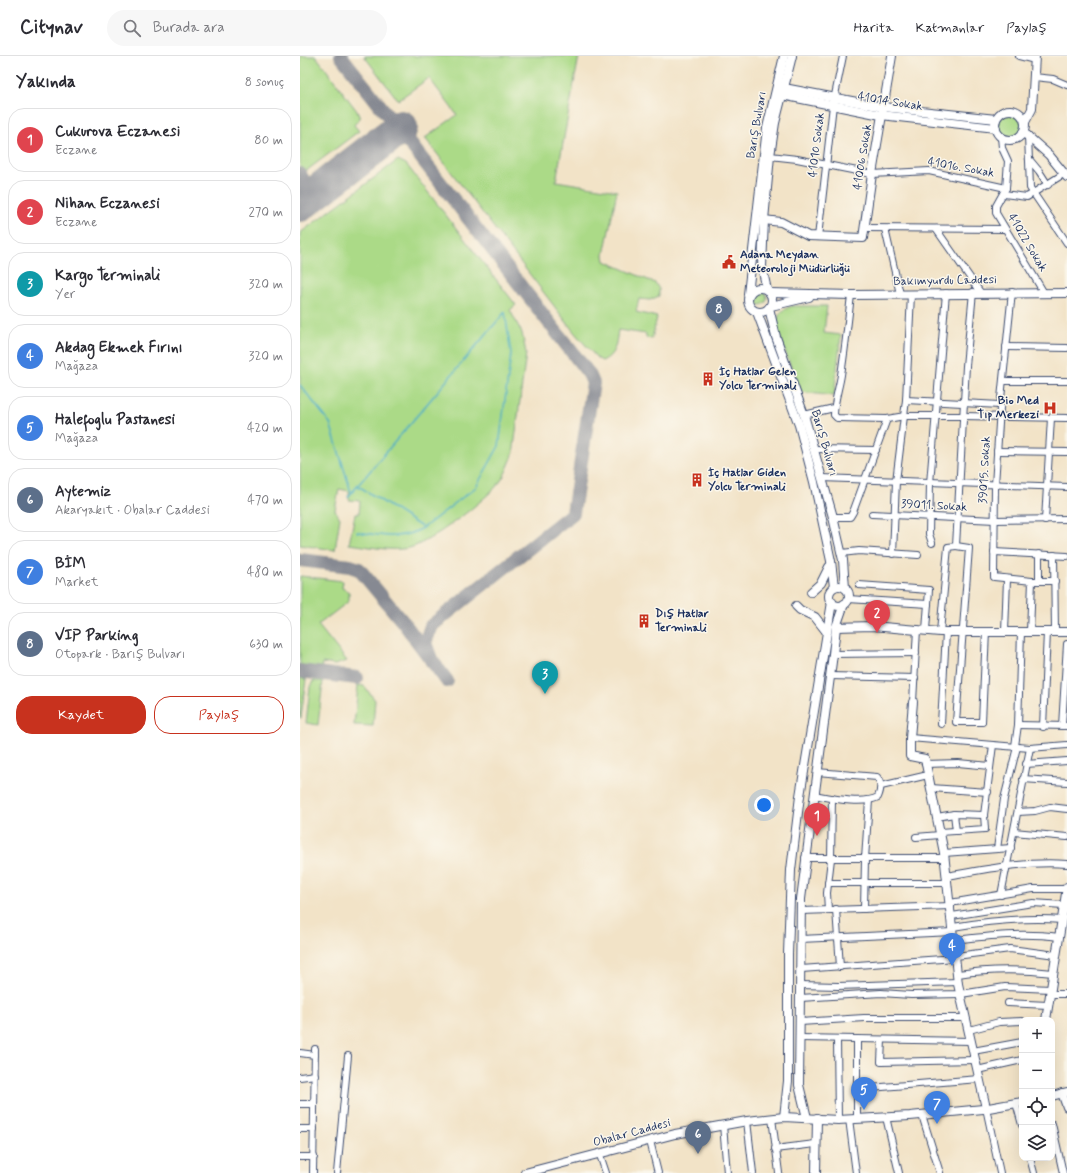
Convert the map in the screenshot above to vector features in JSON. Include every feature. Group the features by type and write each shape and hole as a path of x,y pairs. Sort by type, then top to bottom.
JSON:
{"main road":[{"name":"Barış Bulvarı","path":"784,56 781,91 770,156 764,180 748,294 748,304 751,309 757,312 799,425 814,482 832,565 834,587"},
{"name":"Barış Bulvarı","path":"792,56 767,128 762,267 769,292 772,297 770,307 776,337 804,415 833,517 842,553 845,588"},
{"name":"41006 Sokak","path":"818,237 863,238 882,111 892,56"},
{"path":"1035,58 1032,109 1025,122 1025,134 1049,155 1066,174"},
{"name":"41014 Sokak","path":"781,91 882,111 996,128"},
{"path":"1025,122 1020,113 1014,110 1003,111 996,119 996,128 1001,137 1010,140 1025,134"},
{"name":"41014 Sokak","path":"882,111 996,119"},
{"path":"764,220 781,222 808,236 818,237"},
{"path":"748,294 757,288 769,292"},
{"name":"Bakımyurdu Caddesi","path":"769,292 851,295 977,292 1067,292"},
{"name":"Bakımyurdu Caddesi","path":"770,307 824,294"},
{"path":"757,312 764,312 770,307"},
{"path":"811,592 820,584 829,567 832,565"},
{"path":"784,1118 788,1081 788,954 791,870 800,796 826,631 832,602 830,594 834,587 840,586 845,588 849,594 836,627 805,858 801,911 799,1085 807,1118"},
{"path":"832,602 837,605 846,602"},
{"path":"796,606 800,610 815,617 826,631"},
{"path":"836,627 872,626 943,632 1067,632"},
{"path":"913,702 910,756 925,759 944,855 958,978 986,1108"},
{"path":"1046,1017 1059,937 1064,918 1064,905 1067,888"},
{"path":"1055,1095 1065,1093 1067,1107"},
{"name":"Obalar Caddesi","path":"525,1173 546,1170 675,1134 746,1121 772,1118 817,1118 838,1120 922,1115 986,1108 1019,1102"},
{"path":"816,1173 815,1144 817,1118"}],"street":[{"name":"41010 Sokak","path":"818,237 833,102 843,56"},
{"path":"1019,56 1035,58"},
{"path":"1034,77 1053,79 1067,85"},
{"path":"1025,134 1030,188 1067,243"},
{"name":"41022 Sokak","path":"1001,137 1002,148 1008,161 1005,191 996,206 996,213 1044,292"},
{"name":"41016. Sokak","path":"770,156 872,174 929,171 1027,197 1034,194"},
{"path":"1028,158 1048,185"},
{"path":"1034,194 1066,174"},
{"path":"865,228 1005,229"},
{"path":"885,229 900,294"},
{"path":"936,229 977,292 966,366 956,546"},
{"name":"39015. Sokak","path":"1007,579 994,577 994,520 999,417 1012,292"},
{"path":"932,543 929,534 930,483 946,293"},
{"path":"892,554 896,481 906,400 911,294"},
{"path":"851,295 839,388 834,408 834,415 837,418 887,418 904,416 1067,418"},
{"path":"1006,347 1067,348"},
{"path":"1002,381 1067,382"},
{"path":"906,400 1000,405"},
{"path":"804,415 834,408"},
{"path":"833,517 850,517 854,512 864,479 887,418"},
{"path":"1045,520 1051,418"},
{"path":"814,449 876,450"},
{"path":"997,451 1067,452"},
{"path":"822,478 1067,487"},
{"name":"39011. Sokak","path":"872,514 994,520 1067,519"},
{"path":"941,724 943,632 948,547 956,546 969,548 956,722 982,722 986,631"},
{"path":"842,553 859,551 918,556"},
{"path":"994,552 1067,556"},
{"path":"1030,632 1039,554"},
{"path":"1043,727 1055,581 1054,555"},
{"path":"1005,632 1007,579 1055,581"},
{"path":"859,585 929,590 926,630"},
{"path":"846,602 928,604"},
{"path":"913,702 917,629"},
{"path":"997,849 1004,800 1016,747 1021,632"},
{"path":"1018,725 1043,727 1064,726 1067,644"},
{"path":"833,654 916,654"},
{"path":"830,676 915,678"},
{"path":"910,738 1030,748 1067,745"},
{"path":"916,837 956,831 985,829 984,815 988,792 992,745"},
{"path":"1001,894 1012,848 1030,748"},
{"path":"1026,764 1067,761"},
{"path":"925,764 958,762 990,766"},
{"path":"814,795 832,798 869,800 878,797 881,786 877,777 817,772"},
{"path":"881,786 928,775"},
{"path":"1024,779 1067,782"},
{"path":"931,788 988,792"},
{"path":"828,910 832,798"},
{"path":"864,909 863,884 869,800"},
{"path":"1018,812 1035,812 1050,807 1067,809"},
{"path":"937,817 954,814 984,815"},
{"path":"954,814 956,831"},
{"path":"1014,832 1067,837"},
{"path":"805,858 865,859 944,855 1012,848"},
{"path":"828,883 863,884 947,880 1008,865 1042,862 1067,864"},
{"path":"801,911 950,904 1033,889 1067,888"},
{"path":"952,916 1033,903 1064,905"},
{"path":"836,909 840,967"},
{"path":"800,939 953,930 984,922 1018,919 1064,918"},
{"path":"954,940 993,936 1041,934 1059,937"},
{"path":"801,969 956,957 1010,949 1056,955"},
{"path":"800,985 838,986 958,978 999,969 1024,969 1053,973"},
{"path":"800,998 881,993 911,995 961,994 1005,987 1067,994"},
{"path":"1008,1003 1048,1005"},
{"path":"800,1022 864,1018 966,1018"},
{"path":"969,1030 999,1022 1019,1021"},
{"path":"800,1038 971,1041"},
{"path":"837,1039 838,1120"},
{"path":"857,1040 857,1119"},
{"path":"882,1040 881,1062 975,1060"},
{"path":"973,1051 1019,1043"},
{"path":"300,1053 315,1052 313,1173"},
{"path":"337,1173 348,1056"},
{"path":"978,1070 1019,1061"},
{"path":"300,1077 315,1075"},
{"path":"858,1088 980,1079"},
{"path":"300,1104 314,1104"},
{"path":"986,1108 1000,1173"},
{"path":"922,1115 940,1173"},
{"path":"886,1117 899,1173"},
{"path":"772,1118 779,1173"},
{"path":"848,1119 856,1173"},
{"path":"746,1121 752,1173"},
{"path":"722,1125 727,1173"},
{"path":"1052,1125 1063,1173"},
{"path":"300,1129 314,1129"},
{"path":"650,1141 658,1173"},
{"path":"775,1149 815,1144"},
{"path":"600,1155 606,1173"},
{"path":"300,1157 314,1157"},
{"path":"1031,1161 1034,1173"}],"green space":[{"path":"300,56 316,56 357,111 360,118 354,125 359,131 306,171 300,168"},
{"path":"364,56 579,56 556,181 617,191 604,255 605,261 655,283 659,289 659,296 650,300 639,299 636,312 657,317 652,339 646,338 646,334 618,330 613,352 602,361 597,358 574,332 425,138 457,115 429,78 398,100"},
{"path":"1011,113 1016,114 1022,120 1022,130 1016,136 1011,137 1006,136 1000,130 999,125 1000,120 1006,114"},
{"path":"398,160 406,164 516,305 510,310 522,333 526,353 513,455 504,476 493,490 457,520 418,545 409,548 394,549 349,544 355,514 359,514 360,501 349,500 349,491 339,489 335,510 340,518 335,550 300,545 300,233"},
{"path":"757,291 763,291 767,295 767,301 763,305 757,305 753,301 753,295"},
{"path":"792,306 827,306 824,333 841,335 834,396 800,392 777,329 778,317 784,309"},
{"path":"300,576 343,581 342,588 349,592 349,601 318,625 347,661 335,665 322,663 321,670 300,667"},
{"path":"300,678 306,679 301,718 300,718"},
{"path":"313,681 323,681 318,725 306,723 310,687"},
{"path":"358,685 364,686 375,700 373,726 354,725"}],"waterway":[{"path":"348,497 505,312 511,354 499,446 476,487 423,528"},
{"path":"300,385 330,423 351,492"},
{"path":"357,485 423,528 406,535 398,536 357,532"}],"taxiway":[{"path":"341,56 412,146 400,139 387,141 378,145 391,130 389,118"},
{"path":"412,146 589,374 593,383 573,513 431,626 425,643 432,662"},
{"path":"300,174 306,185 303,202"},
{"path":"300,560 350,566 359,569 403,622 447,681"},
{"path":"300,671 357,678"}],"runway":[{"path":"300,205 401,127"}],"place":[{"name":"Adana Meydan Meteoroloji Müdürlüğü","path":"729,262"},
{"name":"VIP Parking","path":"719,329"},
{"name":"İç Hatlar Gelen Yolcu Terminali","path":"708,379"},
{"name":"Bio Med Tıp Merkezi","path":"1050,408"},
{"name":"İç Hatlar Giden Yolcu Terminali","path":"697,480"},
{"name":"Dış Hatlar Terminali","path":"644,621"},
{"name":"Nihan Eczanesi","path":"877,633"},
{"name":"Kargo Terminali","path":"545,694"},
{"name":"Cukurova Eczanesi","path":"817,836"},
{"name":"Akdag Ekmek Fırını","path":"952,966"},
{"name":"Halefoglu Pastanesi","path":"864,1110"},
{"name":"BİM","path":"937,1124"},
{"name":"Aytemiz","path":"698,1154"}]}
